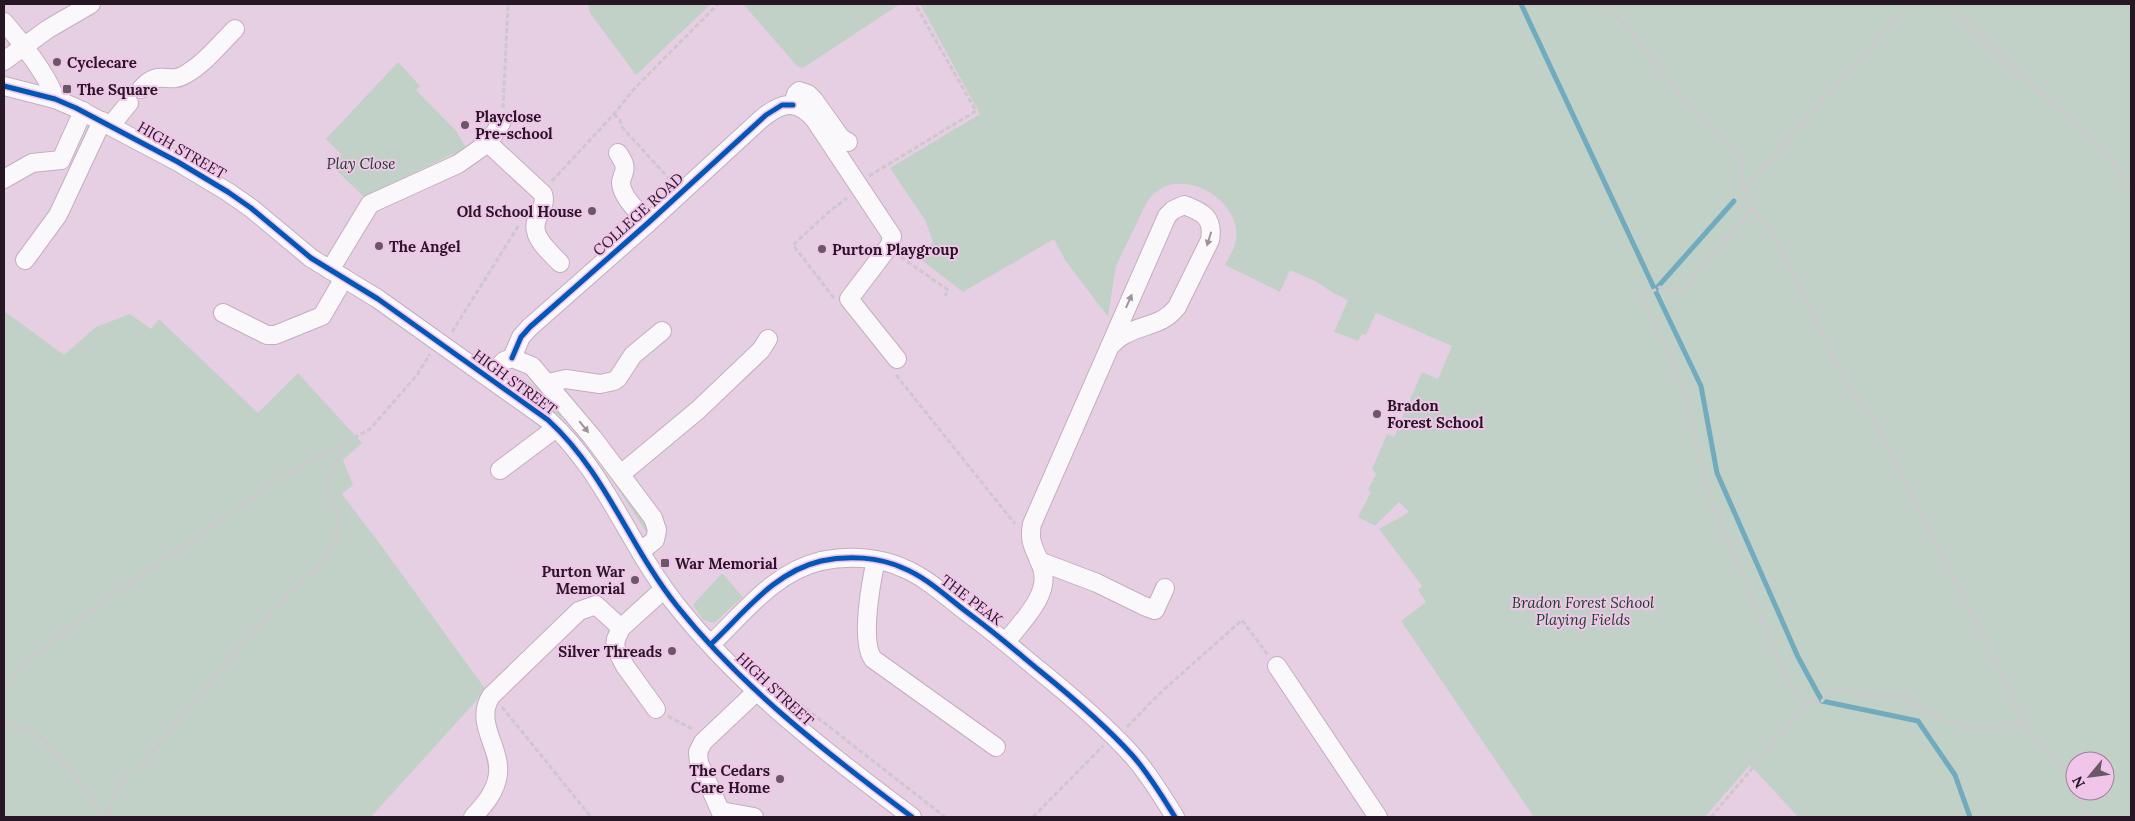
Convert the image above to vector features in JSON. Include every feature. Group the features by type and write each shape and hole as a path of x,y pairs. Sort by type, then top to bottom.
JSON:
{"street":[{"path":"4,61 48,29 91,4"},
{"path":"4,22 24,46 54,91 55,99"},
{"path":"141,89 155,77 173,79 187,74 235,29"},
{"name":"HIGH STREET","path":"4,86 55,99 82,111 208,178 251,208 311,258 378,298 556,428 589,467 609,495 664,589 689,622 756,692 796,727 912,817"},
{"name":"COLLEGE ROAD","path":"490,378 504,361 512,358 521,337 530,327 766,115 782,105 793,105 796,94 799,91 808,94 841,138 848,142"},
{"path":"25,260 58,215 106,123 129,103"},
{"path":"793,105 802,108 810,114 890,231 892,241 849,299 897,359"},
{"path":"4,179 16,170 32,163 61,160 82,111"},
{"path":"223,313 267,334 274,335 322,316 337,274 370,204 458,164 488,143 501,123"},
{"path":"488,143 541,190 545,199 536,223 536,231 542,242 560,263"},
{"path":"618,153 626,169 621,184 623,190 633,206 648,223"},
{"path":"1006,642 1040,597 1043,569 1034,552 1030,535 1032,524 1110,346 1167,216 1173,210 1184,205 1198,210 1208,219 1212,229 1210,240 1177,307 1170,316 1125,334 1110,346"},
{"path":"548,382 566,379 600,384 614,381 633,355 662,331"},
{"path":"621,474 698,410 761,350 768,339"},
{"path":"512,358 532,366 548,382 621,474 653,518 657,530 656,540 641,551"},
{"path":"500,470 556,428"},
{"name":"THE PEAK","path":"711,644 769,587 786,576 820,561 843,558 876,560 892,564 914,573 1006,642 1080,702 1116,738 1153,783 1176,817"},
{"path":"876,560 866,631 870,654 873,659 996,747"},
{"path":"1039,561 1097,583 1156,610 1165,588"},
{"path":"656,709 618,656 615,647 621,628 664,589"},
{"path":"473,817 490,796 498,775 498,764 484,715 486,704 492,694 579,611 596,605 621,628"},
{"path":"1277,666 1378,817"},
{"path":"754,817 722,814 699,763 698,752 707,737 756,692"}],"path":[{"path":"501,123 508,4"},
{"path":"541,190 547,186 614,114 640,83 718,4"},
{"path":"862,190 868,176 976,111 915,4"},
{"path":"1605,4 1628,29 1684,100 1741,155 1744,190 1751,209 1770,228 1843,378 1873,419 2001,670 2022,724 2059,764 2089,817"},
{"path":"1744,190 1908,4"},
{"path":"1948,4 2012,68 2087,134 2111,158 2131,192"},
{"path":"614,114 620,120 622,127 681,193"},
{"path":"1751,209 1682,291 1660,288 1642,297 1672,360 1688,403 1701,466 1713,506 1787,679 1806,705"},
{"path":"454,328 520,223"},
{"path":"4,692 22,667 83,616 276,481 370,429 417,375 438,341"},
{"path":"4,722 42,738 92,796 103,817 124,778 143,764 226,662 289,594 325,560 338,537 336,511 326,485 345,442"},
{"path":"1034,817 1106,744 1116,738 1158,695 1242,620 1277,666"},
{"path":"777,685 945,817"},
{"path":"1711,817 1806,705 1822,701 1833,688 1872,695 1896,694 1945,721 1980,730 2008,723 2022,724"},
{"path":"492,694 592,817"},
{"path":"656,709 707,737"},
{"path":"109,808 116,817"}],"green space":[{"path":"588,4 711,4 636,75 590,13"},
{"path":"743,4 900,4 803,68 797,66"},
{"name":"Bradon Forest School Playing Fields","path":"920,4 2131,4 2131,817 1798,817 1750,765 1705,817 1534,817 1401,621 1426,602 1418,590 1422,586 1379,529 1409,512 1399,502 1375,526 1358,517 1371,492 1368,490 1376,474 1372,469 1387,434 1394,437 1422,372 1438,379 1452,346 1376,313 1366,335 1362,334 1358,341 1334,332 1348,300 1317,282 1290,270 1280,292 1225,265 1235,244 1236,230 1233,218 1226,206 1216,196 1204,189 1190,185 1177,184 1164,187 1147,202 1116,266 1108,317 1065,260 1054,239 963,292 920,259 933,242 925,220 890,168 980,114"},
{"name":"Play Close","path":"398,62 420,86 416,90 457,132 465,146 464,149 365,198 331,165 341,154 326,139"},
{"path":"4,311 64,355 96,327 130,314 151,329 159,319 258,413 298,373 362,443 343,460 353,485 342,494 486,690 371,817 4,817"},
{"path":"513,377 527,381 542,392 562,418 514,380"},
{"path":"611,478 622,488 640,512 647,527 647,533"},
{"path":"722,573 743,597 714,623 703,620 693,605"}],"waterway":[{"path":"1521,4 1655,290 1734,201"},
{"path":"1655,290 1701,386 1717,473 1798,657 1822,701 1918,721 1955,775 1970,817"}],"cycle path":[{"path":"4,86 55,99 76,108 178,162 228,192 251,208 311,258 378,299 548,420 586,463 602,486 660,583 703,636 758,693 788,719 912,817"},
{"path":"512,358 521,337 530,327 766,115 782,105 793,105"},
{"path":"711,644 774,584 804,566 842,558 874,559 894,564 921,577 939,590 1088,711 1138,762 1175,817"}],"place":[{"name":"Cyclecare","path":"57,62"},
{"name":"The Square","path":"67,89"},
{"name":"Playclose Pre-school","path":"465,125"},
{"name":"Old School House","path":"592,211"},
{"name":"The Angel","path":"379,246"},
{"name":"Purton Playgroup","path":"822,249"},
{"name":"Bradon Forest School","path":"1377,414"},
{"name":"War Memorial","path":"665,563"},
{"name":"Purton War Memorial","path":"635,580"},
{"name":"Silver Threads","path":"672,651"},
{"name":"The Cedars Care Home","path":"780,779"}]}
